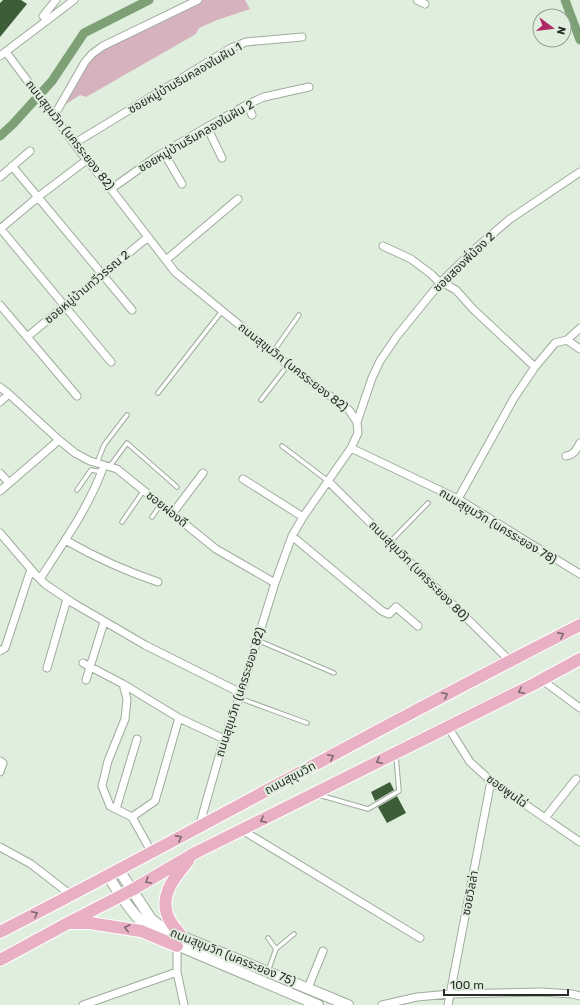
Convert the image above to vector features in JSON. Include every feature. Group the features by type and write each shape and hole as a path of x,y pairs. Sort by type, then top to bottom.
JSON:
{"main road":[{"name":"ถนนสุขุมวิท","path":"0,932 71,896 198,827 580,625"},
{"name":"ถนนสุขุมวิท","path":"0,960 132,890 195,853 580,660"},
{"path":"179,941 167,911 166,899 168,887 174,877 195,853"},
{"path":"68,923 90,922 141,931 179,941"}],"street":[{"path":"48,20 43,16 56,0"},
{"path":"2,54 74,0"},
{"path":"52,114 85,62 92,54 103,46 198,0"},
{"path":"417,0 425,4"},
{"name":"ซอยหมู่บ้านริมคลองในฝัน 1","path":"75,143 231,48 246,42 302,37"},
{"name":"ถนนสุขุมวิท (นครระยอง 82)","path":"2,54 28,81 175,272 288,365 349,410 357,422 358,433 351,448 303,517 292,536 224,739 198,827"},
{"name":"ซอยหมู่บ้านริมคลองในฝัน 2","path":"111,189 164,153 248,104 264,97 309,87"},
{"path":"248,104 252,115"},
{"path":"207,127 222,158"},
{"path":"0,177 30,151"},
{"path":"164,153 182,184"},
{"path":"88,159 38,197 0,229 111,362"},
{"path":"12,166 132,310"},
{"name":"ซอยสองพี่น้อง 2","path":"357,422 372,378 380,361 397,336 440,283 475,249 510,219 580,172"},
{"path":"166,260 238,199"},
{"name":"ซอยหมู่บ้านทวีวรรณ 2","path":"26,337 148,237"},
{"path":"382,246 411,259 440,283 456,290 473,309 535,367"},
{"path":"0,306 77,396"},
{"path":"458,499 514,398 535,367 555,343 567,340 580,328"},
{"path":"567,340 580,349"},
{"name":"ซอยผ่องดี","path":"0,387 59,440 83,458 103,467 117,469 216,549 275,583"},
{"path":"0,402 9,394"},
{"path":"0,491 59,440"},
{"path":"566,456 571,456 580,444"},
{"name":"ถนนสุขุมวิท (นครระยอง 78)","path":"351,448 458,499 580,574"},
{"path":"40,579 88,503 103,467"},
{"path":"0,473 9,483"},
{"path":"172,514 203,473"},
{"path":"243,479 303,517"},
{"name":"ถนนสุขุมวิท (นครระยอง 80)","path":"328,481 510,661"},
{"path":"0,533 40,579 67,599 145,645 240,695"},
{"path":"292,536 382,611 389,614 396,607 418,626"},
{"path":"65,540 97,558 134,574 158,582"},
{"path":"0,651 5,648 31,569"},
{"path":"47,668 67,599"},
{"path":"86,680 104,622"},
{"path":"83,663 123,684 179,718 224,739"},
{"path":"542,680 580,708"},
{"path":"123,684 127,699 126,719 108,761 102,786 110,806 132,817 152,852"},
{"path":"132,817 155,801 179,718"},
{"name":"ซอยพูนไฉ่","path":"448,726 470,762 491,781 580,842"},
{"path":"116,809 137,739"},
{"path":"0,772 2,762"},
{"path":"546,818 576,779"},
{"name":"ซอยวิลล่า","path":"448,1005 491,781"},
{"path":"242,830 420,938"},
{"path":"0,847 31,864 71,896"},
{"name":"ถนนสุขุมวิท (นครระยอง 75)","path":"119,870 151,919 179,941 318,1005"},
{"name":"ถนนสุขุมวิท (นครระยอง 75)","path":"108,876 144,926 158,936 179,941 268,972 348,1005"},
{"path":"179,941 177,972 184,1005"},
{"path":"308,988 323,951"},
{"path":"83,1005 177,972"},
{"path":"382,1005 417,997 450,994 541,992 580,996"}],"lane":[{"path":"158,393 222,311"},
{"path":"274,352 299,315"},
{"path":"261,400 288,365"},
{"path":"103,467 104,445 127,414"},
{"path":"76,490 91,470 103,467 127,443 177,488"},
{"path":"282,446 328,481"},
{"path":"122,522 144,490"},
{"path":"390,542 428,503"},
{"path":"152,517 161,504"},
{"path":"257,640 334,673"},
{"path":"240,695 307,723"},
{"path":"315,793 368,809 399,791 396,753"},
{"path":"268,972 276,949 294,934"},
{"path":"268,938 276,949"}],"shaded area":[{"path":"202,0 245,0 250,9 217,20 199,28 196,34 86,97 80,95 63,106 87,63 104,47"}],"building":[{"path":"3,0 21,0 27,4 0,37 0,3"},
{"path":"390,782 394,790 375,801 371,792"},
{"path":"397,796 406,813 387,823 378,807"}],"waterway":[{"path":"0,136 13,124 52,81 84,33 149,0"},
{"path":"565,0 580,40"}]}
